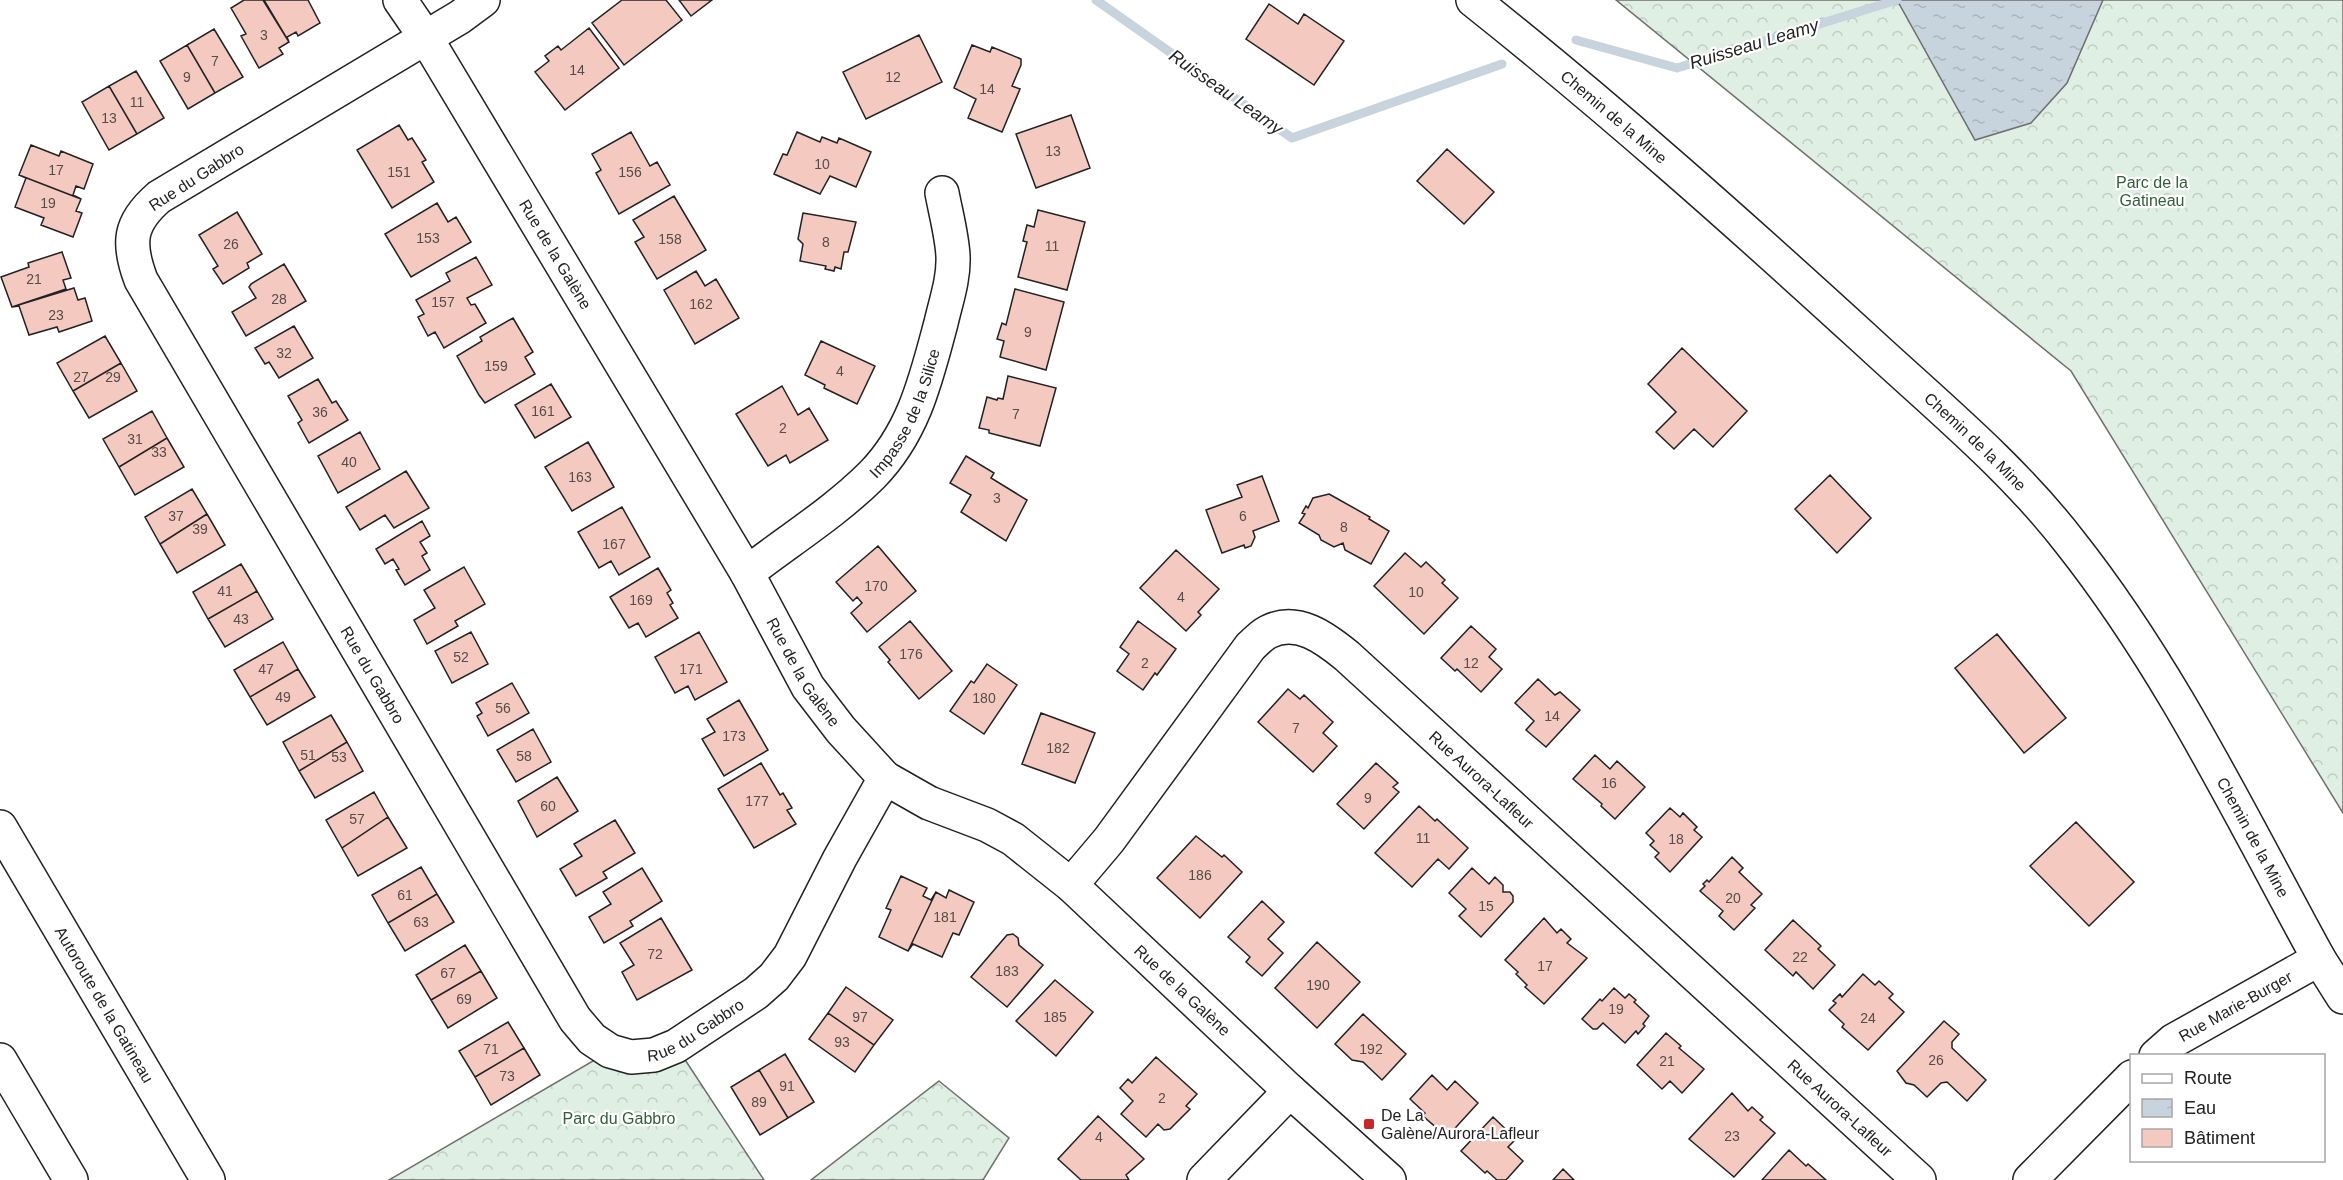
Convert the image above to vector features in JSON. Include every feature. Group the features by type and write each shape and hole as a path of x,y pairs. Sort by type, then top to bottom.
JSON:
{"main road":[{"name":"Rue de la Galène","path":"400,0 426,38 747,573 808,687 841,730 885,778 929,803 987,825 1013,839 1071,885 1290,1091 1389,1180"},
{"name":"Rue du Gabbro","path":"483,0 426,38 159,197 144,210 135,225 133,246 135,264 141,280 575,1019 592,1039 610,1051 631,1057 654,1055 676,1046 756,993 774,977 803,934 840,858 885,778"},
{"name":"Chemin de la Mine","path":"1473,0 1631,130 1735,222 1916,387 2029,494 2069,541 2169,684 2319,958 2343,997"},
{"name":"Impasse de la Silice","path":"747,573 872,475 893,449 911,418 924,389 951,281 953,256 942,194"},
{"name":"Rue Aurora-Lafleur","path":"1071,885 1109,840 1250,648 1267,632 1285,626 1307,630 1328,641 1347,656 1919,1180"},
{"name":"Autoroute de la Gatineau","path":"0,827 208,1180"},
{"name":"Rue Marie-Burger","path":"2158,1054 2173,1041 2319,958"},
{"path":"0,1060 71,1180"},
{"path":"2030,1180 2130,1079"},
{"path":"1204,1180 1290,1091"}],"green space":[{"name":"Parc de la Gatineau","path":"1616,0 2343,0 2343,813 2071,371"},
{"name":"Parc du Gabbro","path":"676,1046 764,1180 389,1180 610,1051"},
{"path":"939,1081 1009,1138 983,1180 811,1180"}],"water":[{"path":"1897,0 2103,0 2067,83 2031,123 1975,140"}],"building":[{"path":"244,0 263,0 289,42 279,48 283,54 259,68 241,36 246,34 231,8"},
{"path":"264,0 308,0 320,23 298,36 296,32 287,37 289,42"},
{"path":"622,0 666,0 682,20 624,65 592,23"},
{"path":"679,0 712,0 691,16"},
{"path":"1269,4 1298,24 1304,14 1344,41 1314,85 1246,39"},
{"path":"589,28 619,68 565,110 535,72 549,61 545,56 558,46 561,50"},
{"path":"214,29 243,77 215,93 187,45"},
{"path":"919,35 942,82 866,119 843,72"},
{"path":"187,45 215,93 188,109 160,61"},
{"path":"972,45 990,52 992,47 1021,59 1021,65 1012,86 1020,89 1002,132 968,118 976,99 954,88"},
{"path":"136,71 164,118 137,134 109,86"},
{"path":"109,86 137,134 109,150 82,102"},
{"path":"1071,115 1090,168 1036,188 1016,134"},
{"path":"399,125 408,140 412,138 426,160 422,162 434,182 392,208 357,150"},
{"path":"631,132 650,166 657,162 670,185 619,214 596,173 601,170 592,154"},
{"path":"797,132 820,142 822,137 837,143 839,138 871,152 856,187 830,176 820,194 774,174 783,154 787,155"},
{"path":"31,145 59,156 61,151 93,164 84,189 76,186 73,195 81,199 19,175"},
{"path":"1447,149 1494,192 1464,224 1417,181"},
{"path":"19,175 81,199 76,211 82,213 73,237 41,225 44,218 15,207 26,178"},
{"path":"674,196 706,250 657,279 635,242 644,237 633,220"},
{"path":"437,203 448,222 456,217 471,242 411,277 385,234"},
{"path":"1038,210 1085,222 1067,290 1018,277 1027,242 1023,241 1027,225 1034,227"},
{"path":"237,212 262,254 247,263 249,268 223,284 213,269 218,266 199,235"},
{"path":"803,213 856,222 848,252 844,252 841,269 835,267 834,271 825,269 826,266 800,261 803,244 798,239"},
{"path":"62,252 71,278 63,280 66,289 12,307 1,277 29,267 28,263"},
{"path":"476,257 492,285 467,298 471,305 475,304 486,323 444,348 435,332 428,336 418,317 424,314 416,300 450,281 446,273"},
{"path":"284,264 306,301 246,336 232,312 256,298 249,287 251,284"},
{"path":"696,271 705,286 716,279 739,318 695,344 664,290"},
{"path":"74,288 78,300 85,298 92,321 59,332 57,327 29,335 19,306 12,307"},
{"path":"1015,289 1064,302 1046,370 1000,357 1004,341 997,339 1002,323 1006,325"},
{"path":"513,318 533,352 525,357 535,374 485,403 457,356 482,341 480,337"},
{"path":"294,326 313,358 279,378 269,362 265,364 255,348"},
{"path":"105,336 121,363 73,391 57,363"},
{"path":"821,341 875,366 857,404 824,388 825,385 805,375"},
{"path":"1682,348 1747,411 1713,447 1694,429 1674,449 1656,432 1676,412 1648,384"},
{"path":"121,363 137,391 89,418 73,391"},
{"path":"1008,376 1056,388 1040,446 989,433 989,430 979,428 987,397 1003,399"},
{"path":"318,379 332,403 336,401 348,420 309,443 298,423 302,420 288,396"},
{"path":"551,384 571,417 535,438 515,405"},
{"path":"782,386 798,415 809,408 828,440 790,463 786,455 768,466 736,414"},
{"path":"152,411 167,438 119,467 103,439"},
{"path":"360,432 380,469 338,493 318,456"},
{"path":"167,438 184,467 135,495 119,467"},
{"path":"588,442 614,487 572,511 545,467"},
{"path":"966,456 994,473 991,478 1027,500 1006,541 961,512 971,495 950,483"},
{"path":"406,471 429,508 394,528 385,515 360,530 346,507"},
{"path":"1830,475 1871,518 1837,553 1795,509"},
{"path":"1262,476 1279,521 1253,531 1255,537 1251,546 1245,548 1244,545 1222,553 1206,510 1242,497 1237,485"},
{"path":"192,489 207,514 160,544 145,517"},
{"path":"1329,494 1370,517 1369,519 1389,531 1371,564 1345,550 1343,543 1334,547 1299,523 1305,514 1302,513 1306,506 1308,508 1313,498"},
{"path":"622,507 650,557 619,575 611,561 599,568 578,532"},
{"path":"207,514 225,545 177,573 160,544"},
{"path":"422,521 430,536 420,542 427,553 422,556 430,570 405,585 396,570 399,569 393,559 385,564 376,549"},
{"path":"878,546 916,591 867,632 851,613 862,603 857,597 853,601 836,582"},
{"path":"1176,550 1219,589 1198,612 1201,615 1186,631 1140,588"},
{"path":"1405,553 1421,567 1426,562 1445,580 1442,583 1458,598 1424,634 1374,586"},
{"path":"241,564 257,591 208,619 193,592"},
{"path":"464,567 485,604 455,621 458,626 427,644 414,620 435,608 424,590"},
{"path":"658,568 671,590 667,593 673,603 670,605 678,618 646,637 638,623 629,628 610,597"},
{"path":"257,591 273,619 225,647 208,619"},
{"path":"910,621 952,671 919,699 888,662 890,660 879,647"},
{"path":"1138,621 1176,649 1143,690 1117,671 1129,654 1120,647"},
{"path":"1471,626 1496,649 1489,657 1502,669 1481,692 1457,669 1455,671 1441,658"},
{"path":"471,632 488,664 452,683 435,651"},
{"path":"699,632 727,682 695,700 688,686 675,693 655,657"},
{"path":"1997,634 2066,718 2024,753 1955,668"},
{"path":"283,642 298,669 250,697 234,670"},
{"path":"987,664 1017,685 984,734 950,711 971,681 974,683"},
{"path":"298,669 315,697 267,725 250,697"},
{"path":"1538,679 1555,695 1560,692 1580,710 1546,747 1526,730 1534,721 1515,703"},
{"path":"512,683 529,713 488,736 477,716 482,713 476,703"},
{"path":"1288,689 1300,699 1304,695 1333,722 1323,733 1337,746 1313,772 1258,722"},
{"path":"739,700 768,750 724,776 702,739 715,732 707,719"},
{"path":"1041,713 1095,733 1075,783 1022,764"},
{"path":"331,715 347,742 299,771 283,742"},
{"path":"533,729 551,762 516,782 497,750"},
{"path":"347,742 363,771 315,798 299,771"},
{"path":"1595,755 1610,769 1617,761 1645,787 1615,819 1601,806 1602,804 1573,779"},
{"path":"761,763 780,795 783,793 792,808 787,810 796,824 754,848 718,789"},
{"path":"1376,763 1398,783 1393,787 1399,792 1364,829 1337,804"},
{"path":"557,777 578,811 537,837 518,801"},
{"path":"374,792 388,817 342,848 326,820"},
{"path":"1419,806 1435,821 1437,819 1468,848 1449,869 1438,859 1412,887 1375,853"},
{"path":"1670,808 1680,817 1683,813 1697,827 1694,830 1702,837 1670,872 1655,857 1659,853 1650,845 1654,841 1646,833"},
{"path":"388,817 407,848 358,876 342,848"},
{"path":"615,820 635,853 603,872 607,878 576,896 560,869 582,856 574,844"},
{"path":"2076,822 2134,882 2089,926 2030,866"},
{"path":"1196,836 1222,857 1224,855 1242,872 1200,918 1157,878"},
{"path":"1732,857 1743,868 1739,872 1762,894 1751,905 1755,908 1734,930 1719,916 1723,911 1700,891 1705,886 1703,884 1707,880 1709,882"},
{"path":"421,867 437,894 388,923 372,895"},
{"path":"642,868 662,901 630,921 633,926 604,943 589,917 611,904 603,892"},
{"path":"1472,868 1489,884 1495,877 1503,885 1503,892 1510,892 1513,896 1513,902 1481,937 1459,916 1466,909 1449,893"},
{"path":"901,876 927,888 923,896 931,900 936,892 908,951 879,937 891,910 886,908"},
{"path":"949,890 974,902 959,935 953,933 942,957 913,944 908,951 936,892 946,898"},
{"path":"437,894 454,922 405,951 388,923"},
{"path":"1262,901 1284,922 1268,939 1283,953 1262,976 1246,962 1250,957 1228,937"},
{"path":"661,918 692,970 637,1000 622,972 634,965 620,943"},
{"path":"1544,918 1557,933 1561,929 1571,939 1567,943 1587,958 1544,1004 1525,987 1527,985 1516,974 1518,972 1505,960"},
{"path":"1793,920 1821,946 1818,949 1835,965 1813,989 1796,972 1793,976 1765,950"},
{"path":"1013,934 1018,938 1019,945 1043,965 1007,1007 971,977 1007,935"},
{"path":"1317,942 1360,982 1317,1028 1275,988"},
{"path":"465,945 481,971 431,1000 416,975"},
{"path":"481,971 497,998 448,1028 431,1000"},
{"path":"1863,974 1875,985 1879,981 1893,994 1889,998 1904,1012 1868,1050 1842,1027 1844,1024 1829,1010 1836,1003 1833,1001 1840,994 1842,997"},
{"path":"1055,980 1093,1012 1056,1056 1016,1021"},
{"path":"846,987 893,1020 874,1045 828,1013"},
{"path":"1614,988 1625,998 1629,994 1649,1016 1643,1024 1645,1026 1638,1034 1636,1031 1625,1043 1603,1023 1597,1029 1593,1029 1582,1019 1600,999 1602,1001"},
{"path":"828,1013 874,1045 855,1072 809,1039"},
{"path":"1363,1014 1406,1054 1382,1080 1363,1062 1352,1060 1335,1044"},
{"path":"1944,1021 1959,1034 1952,1042 1952,1048 1986,1080 1967,1101 1947,1082 1941,1083 1927,1097 1914,1085 1906,1083 1897,1071"},
{"path":"508,1022 524,1048 475,1077 459,1051"},
{"path":"1666,1033 1681,1046 1679,1048 1704,1069 1682,1093 1670,1081 1662,1089 1637,1065"},
{"path":"524,1048 540,1075 491,1105 475,1077"},
{"path":"785,1054 814,1102 788,1118 759,1070"},
{"path":"1156,1057 1197,1094 1186,1106 1190,1109 1170,1129 1164,1130 1158,1124 1146,1137 1121,1114 1133,1101 1120,1088 1128,1079 1132,1083"},
{"path":"759,1070 788,1118 760,1135 731,1087"},
{"path":"1432,1075 1447,1090 1455,1081 1478,1103 1447,1137 1423,1116 1425,1113 1410,1099"},
{"path":"1732,1093 1748,1111 1752,1107 1763,1117 1760,1120 1775,1133 1734,1177 1689,1139"},
{"path":"1098,1116 1144,1159 1126,1175 1129,1180 1081,1180 1058,1159"},
{"path":"1493,1117 1516,1139 1508,1147 1523,1161 1506,1180 1497,1180 1487,1171 1485,1173 1461,1151"},
{"path":"1789,1150 1806,1166 1808,1164 1826,1180 1762,1180"},
{"path":"1563,1169 1574,1180 1553,1180"}],"waterway":[{"name":"Ruisseau Leamy","path":"1096,0 1292,138 1502,64"},
{"name":"Ruisseau Leamy","path":"1576,40 1677,68 1897,0"}],"place":[{"name":"De La Galène/Aurora-Lafleur","path":"1369,1124"}]}
